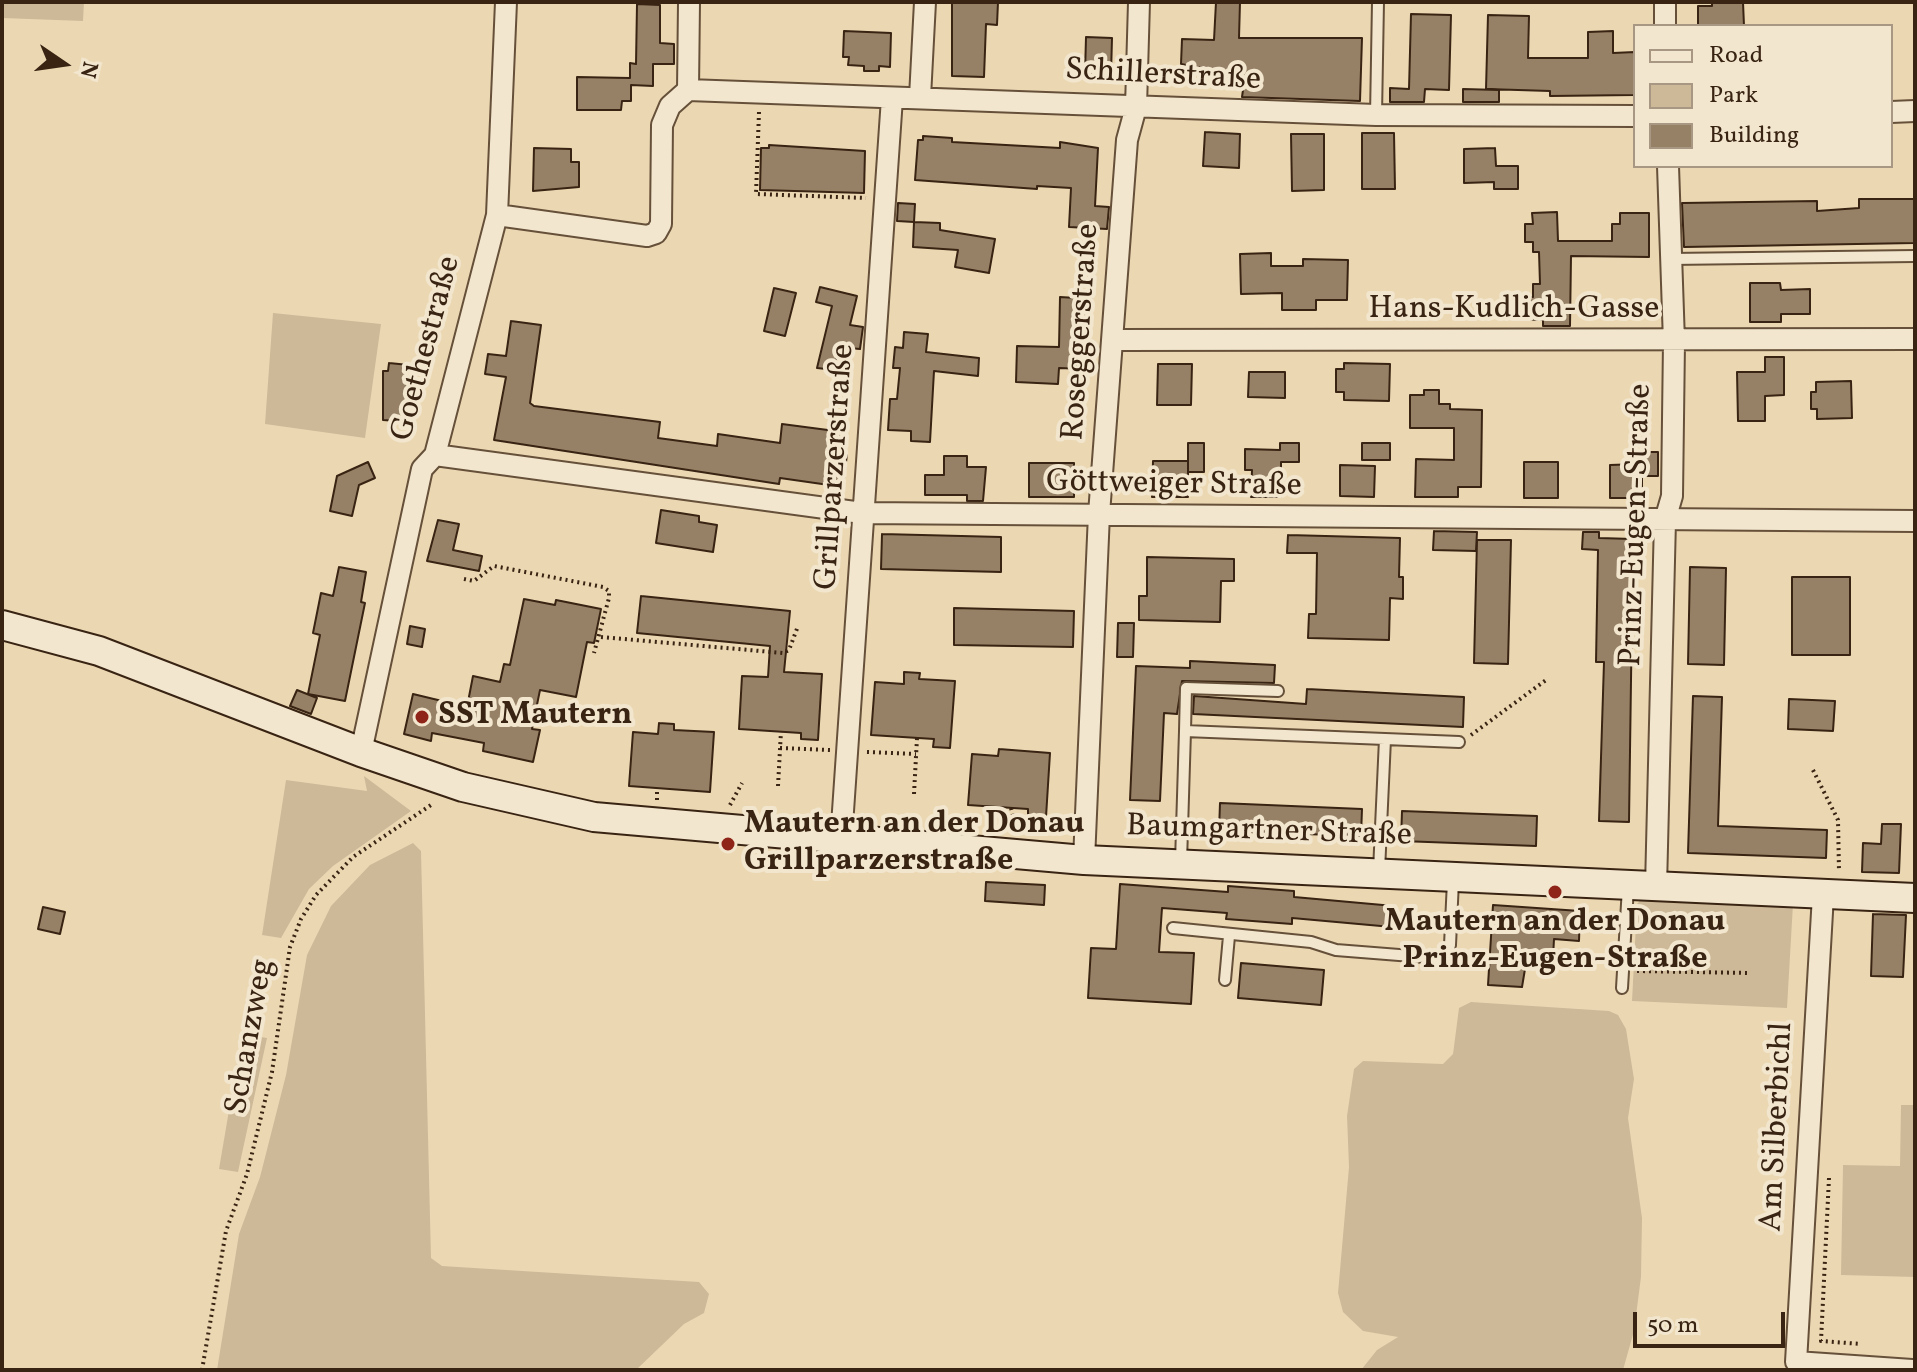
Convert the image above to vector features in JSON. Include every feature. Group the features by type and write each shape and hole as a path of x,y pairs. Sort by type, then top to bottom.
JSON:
{"street":[{"name":"Goethestraße","path":"361,752 422,469 435,455 497,215 506,2"},
{"path":"497,215 647,236 656,233 661,224 662,125 670,106 688,90 689,2"},
{"path":"920,97 925,2"},
{"name":"Roseggerstraße","path":"1084,860 1099,514 1127,140 1136,107 1139,2"},
{"path":"1665,2 1665,24"},
{"name":"Schillerstraße","path":"688,90 1376,115 1633,116"},
{"name":"Grillparzerstraße","path":"841,840 862,513 888,199 892,98"},
{"path":"1893,112 1915,111"},
{"name":"Prinz-Eugen-Straße","path":"1642,887 1665,520 1672,496 1674,342 1668,168"},
{"name":"Hans-Kudlich-Gasse","path":"1113,340 1674,342 1915,339"},
{"name":"Göttweiger Straße","path":"435,455 862,513 1915,521"},
{"name":"Baumgartner Straße","path":"2,625 99,651 361,752 463,787 594,817 1084,860 1453,875 1642,887 1830,886 1915,898"},
{"name":"Am Silberbichl","path":"1830,886 1796,1366 1912,1370"}],"lane":[{"path":"1376,115 1378,2"},
{"path":"1670,259 1915,256"},
{"path":"1180,864 1186,688 1278,691"},
{"path":"1185,731 1459,742"},
{"path":"1379,872 1385,739"},
{"path":"1173,928 1437,958 1447,955 1450,945 1453,875"},
{"path":"1622,988 1642,887"},
{"path":"1225,980 1229,936"}],"path":[{"path":"759,93 756,194 888,199"},
{"path":"464,579 474,581 494,566 603,587 609,591 609,598 601,637 594,653"},
{"path":"601,637 783,653 789,650 798,626"},
{"path":"1459,742 1546,680"},
{"path":"778,786 781,731"},
{"path":"914,794 917,738"},
{"path":"1813,770 1838,820 1830,886"},
{"path":"717,804 731,805 742,783"},
{"name":"Schanzweg","path":"202,1370 226,1231 247,1174 272,1072 290,947 301,919 316,895 353,857 423,809 463,787"},
{"path":"657,788 657,798 665,798"},
{"path":"1011,808 1014,823 1085,824"},
{"path":"1631,971 1750,973"},
{"path":"1829,1166 1821,1341 1868,1345"}],"green space":[{"path":"2,2 84,2 83,21 2,18"},
{"path":"273,313 381,324 365,438 265,424"},
{"path":"364,776 411,811 333,866 309,889 281,938 262,935 286,780 367,791"},
{"path":"413,843 421,851 431,1258 442,1266 699,1282 709,1294 704,1313 684,1324 636,1370 217,1370 239,1234 260,1177 286,1075 307,955 331,906 370,865"},
{"path":"1642,898 1793,904 1787,1008 1632,1001 1637,904"},
{"path":"1471,1002 1609,1011 1618,1015 1626,1029 1634,1079 1628,1118 1642,1218 1641,1277 1634,1331 1623,1370 1361,1370 1377,1350 1398,1337 1363,1331 1343,1312 1338,1293 1349,1167 1347,1116 1354,1069 1363,1061 1443,1064 1453,1054 1459,1008"},
{"path":"242,1034 267,1038 238,1172 219,1169"},
{"path":"1901,1105 1915,1105 1915,1277 1841,1275 1843,1165 1900,1166"}],"building":[{"path":"952,2 998,2 997,25 986,24 984,77 952,76"},
{"path":"1216,2 1240,2 1239,38 1362,38 1360,101 1242,97 1244,83 1211,83 1212,70 1181,64 1182,39 1214,40"},
{"path":"1712,2 1743,2 1744,24 1698,24 1698,6 1712,6"},
{"path":"637,4 660,5 660,43 674,44 674,64 653,64 653,86 631,85 631,101 622,101 621,110 577,110 577,77 630,78 630,63 636,64"},
{"path":"1411,14 1451,15 1449,90 1425,89 1424,102 1390,102 1390,88 1409,89"},
{"path":"1488,15 1529,16 1528,58 1588,58 1588,32 1613,31 1613,53 1633,52 1633,95 1550,96 1550,91 1486,89"},
{"path":"844,31 891,33 890,67 879,66 879,71 864,71 864,66 848,65 849,57 843,57"},
{"path":"1086,37 1112,38 1111,75 1085,74"},
{"path":"1463,89 1499,90 1499,102 1463,102"},
{"path":"1205,132 1240,134 1239,168 1203,166"},
{"path":"1362,133 1394,133 1395,189 1362,189"},
{"path":"1291,134 1324,134 1324,190 1292,191"},
{"path":"923,136 952,138 952,142 1060,148 1060,142 1098,148 1095,206 1109,207 1107,229 1069,227 1071,188 1037,186 1037,189 915,180 918,140 923,140"},
{"path":"769,145 865,151 864,193 760,190 761,148 769,148"},
{"path":"534,148 571,149 571,162 579,162 579,187 533,191"},
{"path":"1495,148 1496,166 1518,166 1518,189 1494,189 1494,182 1464,183 1464,149"},
{"path":"1859,199 1915,199 1915,243 1684,247 1682,203 1817,201 1817,211 1859,208"},
{"path":"898,203 915,204 914,222 897,221"},
{"path":"1557,212 1558,241 1612,241 1612,224 1620,224 1620,213 1649,213 1649,257 1571,256 1570,326 1543,326 1543,320 1516,319 1516,297 1533,297 1533,284 1540,284 1539,252 1533,252 1533,242 1525,242 1525,224 1533,224 1532,213"},
{"path":"914,222 940,223 940,230 995,239 989,273 955,267 958,250 913,247"},
{"path":"1271,253 1271,266 1303,266 1303,259 1348,260 1347,300 1316,300 1316,310 1282,310 1282,293 1241,294 1240,254"},
{"path":"1750,283 1780,283 1781,290 1810,289 1810,314 1781,314 1781,322 1750,322"},
{"path":"820,287 857,296 850,325 863,327 860,349 837,347 835,370 817,368 832,306 816,302"},
{"path":"774,288 796,293 785,336 764,331"},
{"path":"1060,297 1092,299 1084,369 1059,368 1058,384 1016,382 1017,346 1059,347"},
{"path":"511,321 541,325 530,403 534,406 660,422 658,438 717,446 718,434 780,443 782,424 843,432 840,453 847,454 843,487 780,478 779,484 494,440 506,377 485,374 488,354 506,356"},
{"path":"904,332 928,334 926,352 979,358 978,376 934,371 930,442 911,441 911,431 888,430 890,399 897,399 900,368 893,368 895,347 903,348"},
{"path":"1765,357 1784,357 1784,395 1765,396 1765,421 1738,421 1737,372 1765,372"},
{"path":"389,363 409,365 406,395 412,396 410,422 383,420 383,371 388,371"},
{"path":"1344,363 1390,364 1389,401 1344,400 1344,392 1336,392 1336,369 1344,369"},
{"path":"1158,364 1192,364 1191,405 1157,405"},
{"path":"1249,372 1285,372 1285,398 1248,397"},
{"path":"1851,381 1852,418 1817,419 1817,409 1811,409 1811,392 1816,392 1816,382"},
{"path":"1424,390 1439,390 1439,404 1450,404 1450,409 1482,410 1481,487 1458,487 1458,497 1415,497 1416,459 1454,460 1454,428 1410,428 1410,395 1424,395"},
{"path":"1188,443 1204,443 1204,472 1188,472"},
{"path":"1280,443 1299,443 1299,462 1281,462 1281,497 1251,497 1252,470 1245,470 1245,449 1280,450"},
{"path":"1362,443 1390,443 1390,460 1362,460"},
{"path":"1639,452 1658,452 1658,476 1642,476 1642,498 1610,498 1610,465 1639,464"},
{"path":"944,456 967,456 967,467 986,467 983,501 967,501 967,495 925,495 925,475 944,475"},
{"path":"1153,461 1188,461 1188,497 1152,497"},
{"path":"368,462 375,478 359,485 352,516 330,511 337,476"},
{"path":"1524,462 1558,462 1558,498 1524,498"},
{"path":"1029,463 1074,463 1074,497 1029,497"},
{"path":"1340,465 1375,466 1374,497 1340,496"},
{"path":"661,510 699,516 699,522 717,525 713,552 656,543"},
{"path":"438,520 459,524 453,550 482,556 479,571 427,561"},
{"path":"1434,531 1477,532 1476,551 1433,550"},
{"path":"1583,532 1599,532 1599,538 1633,539 1629,822 1599,821 1604,662 1596,662 1598,550 1582,549"},
{"path":"882,534 1001,537 1001,572 881,569"},
{"path":"1288,535 1400,538 1399,577 1403,577 1403,599 1390,598 1389,640 1308,638 1309,614 1316,614 1317,553 1287,553"},
{"path":"1477,540 1511,540 1508,664 1474,663"},
{"path":"1147,557 1234,559 1234,581 1221,581 1220,622 1139,620 1139,596 1147,596"},
{"path":"339,567 366,572 361,602 365,603 345,701 308,694 320,635 313,633 321,593 333,596"},
{"path":"1690,567 1726,568 1724,665 1688,664"},
{"path":"1792,577 1850,577 1850,655 1792,655"},
{"path":"641,596 790,611 784,672 822,674 818,740 801,739 801,733 739,729 742,676 768,677 770,646 637,633"},
{"path":"524,599 555,605 556,600 601,609 594,643 587,642 576,697 540,690 532,729 540,730 533,762 483,751 484,743 432,733 431,741 404,734 413,694 467,707 473,676 500,682 504,664 510,665"},
{"path":"954,608 1074,611 1073,647 954,645"},
{"path":"1118,623 1134,623 1133,657 1117,657"},
{"path":"410,626 425,629 422,647 407,644"},
{"path":"1190,661 1275,665 1274,683 1182,681 1177,714 1164,713 1160,801 1130,800 1136,666 1190,668"},
{"path":"904,672 920,673 919,679 955,681 950,748 933,747 934,739 871,735 875,682 904,684"},
{"path":"1307,689 1464,697 1463,727 1193,714 1194,696 1306,704"},
{"path":"297,690 317,698 311,714 290,706"},
{"path":"1693,696 1722,697 1718,826 1827,830 1826,858 1688,853"},
{"path":"1789,699 1835,701 1833,731 1788,729"},
{"path":"659,723 674,724 674,730 714,732 710,792 629,786 633,732 658,734"},
{"path":"999,749 1050,753 1046,817 1028,816 1028,809 968,805 972,754 998,756"},
{"path":"1220,803 1362,809 1361,836 1219,831"},
{"path":"1402,811 1537,816 1536,846 1401,841"},
{"path":"1882,824 1901,824 1899,873 1862,872 1863,843 1881,844"},
{"path":"986,882 1045,885 1044,905 985,901"},
{"path":"1120,884 1228,892 1228,886 1294,891 1294,897 1394,906 1392,927 1292,918 1292,924 1226,919 1227,913 1162,908 1159,952 1194,953 1191,1004 1088,998 1091,948 1116,949"},
{"path":"1493,905 1580,911 1579,941 1554,939 1553,958 1527,957 1522,987 1488,985"},
{"path":"43,907 65,912 60,934 38,929"},
{"path":"1873,914 1906,915 1903,977 1871,976"},
{"path":"1241,963 1324,970 1321,1005 1238,998"}],"place":[{"name":"SST Mautern","path":"422,717"},
{"name":"Mautern an der Donau Grillparzerstraße","path":"728,844"},
{"name":"Mautern an der Donau Prinz-Eugen-Straße","path":"1555,892"}]}
